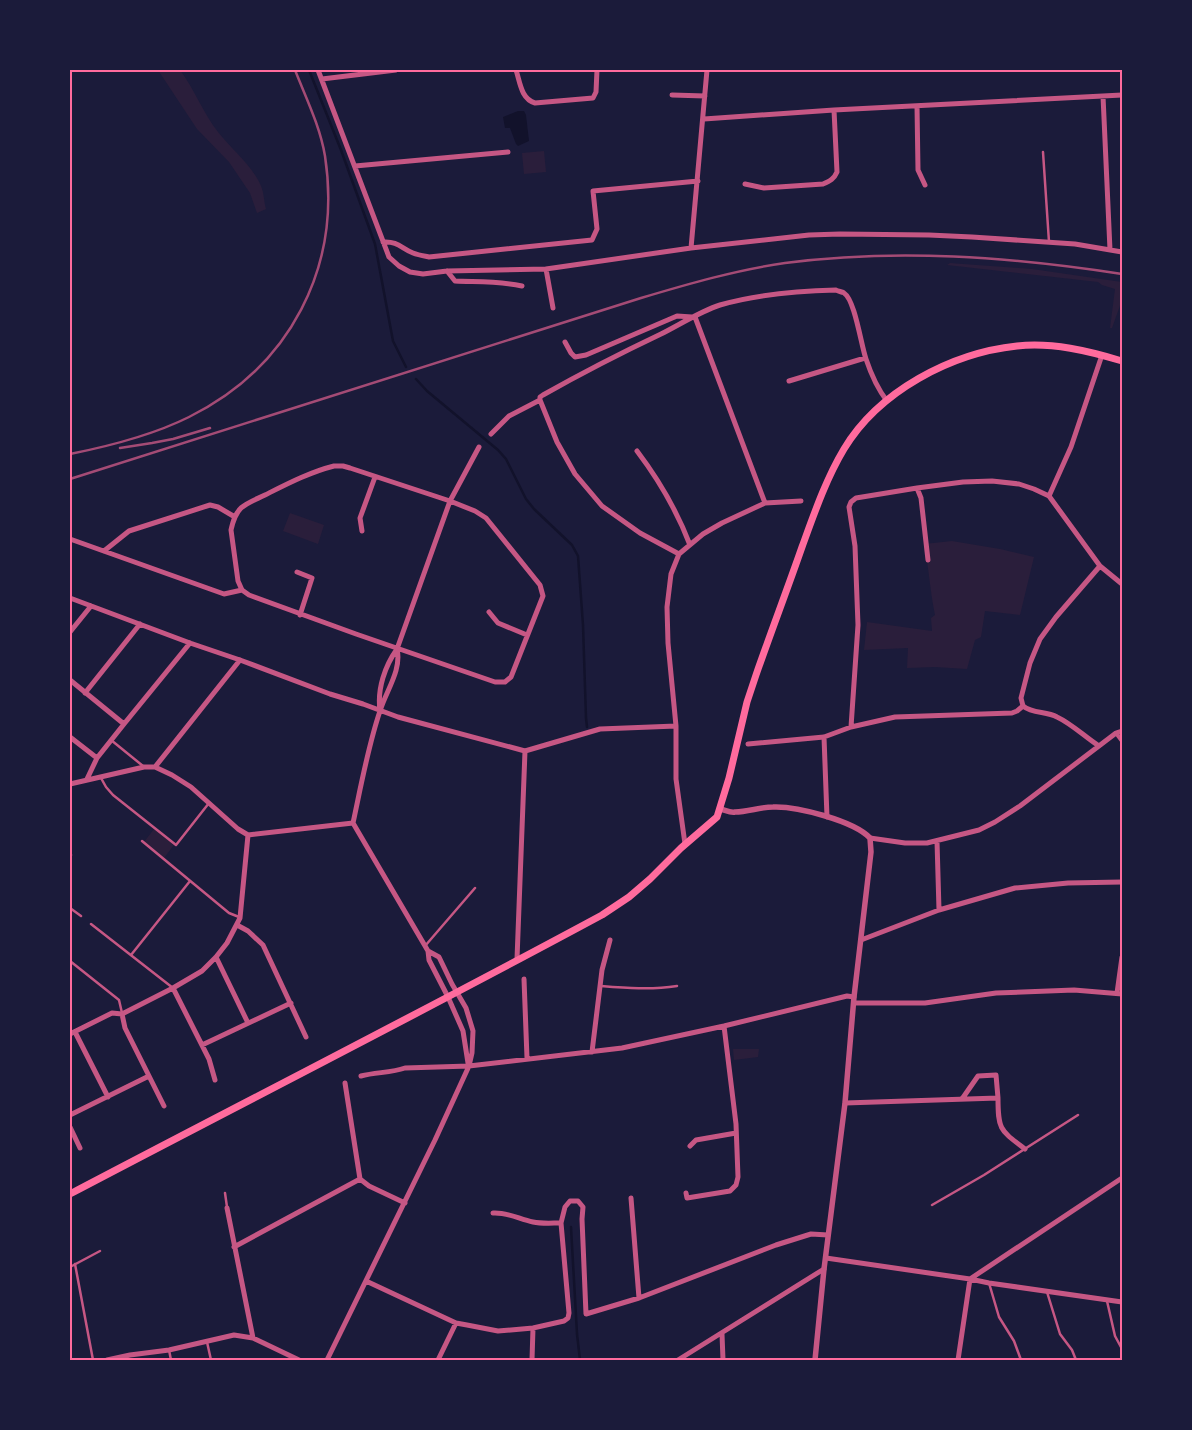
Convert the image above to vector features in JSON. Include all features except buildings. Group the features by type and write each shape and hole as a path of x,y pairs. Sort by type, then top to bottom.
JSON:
{"main road":[{"path":"70,1194 602,915 650,879 685,844 717,817 747,702 816,509 845,447 866,420 887,400 936,370 977,353 1019,346 1056,346 1122,361"}],"street":[{"path":"318,70 389,257 399,266 410,272 423,274 447,271 546,269 691,248 809,235 929,235 1075,244 1122,252"},
{"path":"322,79 396,70"},
{"path":"516,70 523,93 528,101 535,103 592,98 596,92 597,70"},
{"path":"691,248 707,70"},
{"path":"672,95 705,96"},
{"path":"704,119 834,110 1122,95"},
{"path":"1103,96 1110,250"},
{"path":"917,106 918,170 925,184"},
{"path":"745,184 764,188 823,184 834,178 837,172 834,110"},
{"path":"355,166 508,152"},
{"path":"383,242 398,244 413,253 429,258 592,240 597,230 593,192 698,181"},
{"path":"546,269 552,308"},
{"path":"447,271 456,281 492,282 522,286"},
{"path":"491,434 509,416 540,400 543,394 695,316 718,306 777,294 836,290 843,292 848,297 853,308 865,358 879,390 887,400"},
{"path":"565,342 571,353 576,357 586,355 677,316 695,316"},
{"path":"695,316 765,503"},
{"path":"1049,496 1071,447 1102,355"},
{"path":"790,381 865,358"},
{"path":"540,400 557,442 575,474 602,506 640,533 679,554"},
{"path":"380,710 379,691 391,659 397,649 450,501 479,447"},
{"path":"637,451 670,502 690,545"},
{"path":"343,466 450,501 475,511 486,518 540,585 543,596 511,677 505,682 495,682 300,615 249,595 242,590 238,581 232,530 239,510 246,504 325,469 343,466"},
{"path":"362,532 360,518 375,477"},
{"path":"851,727 858,625 854,546 849,507 856,498 963,482 992,481 1019,484 1049,496 1100,566 1122,584"},
{"path":"917,488 921,498 928,560"},
{"path":"685,844 676,779 676,726 668,643 667,607 671,574 679,554 703,534 722,523 765,503 801,501"},
{"path":"104,551 129,531 210,505 218,507 235,517"},
{"path":"70,539 224,594 242,590"},
{"path":"1099,746 1058,717 1027,709 1023,706 1021,698 1030,663 1040,638 1100,566"},
{"path":"297,572 312,578 300,615"},
{"path":"70,598 330,694 398,717 525,751 600,729 676,726"},
{"path":"70,632 91,606"},
{"path":"488,612 498,623 527,635"},
{"path":"85,693 140,624"},
{"path":"87,780 97,758 190,643"},
{"path":"397,649 398,662 380,710 353,823 426,948 463,1031 469,1066"},
{"path":"155,767 240,660"},
{"path":"70,680 124,724"},
{"path":"748,744 824,737 851,727 895,717 1012,714 1023,706"},
{"path":"870,838 905,843 927,843 979,830 1020,806 1122,730"},
{"path":"1116,734 1122,741"},
{"path":"70,737 97,758"},
{"path":"824,737 827,817"},
{"path":"517,959 525,751"},
{"path":"70,784 144,767 155,767 191,787 238,829 248,835 353,823"},
{"path":"720,809 734,813 770,807 801,809 865,832 870,838 871,852 854,1000 845,1103 824,1269 815,1360"},
{"path":"108,1096 72,1032 112,1013 122,1014 173,988 202,970 216,958 227,943 240,918 248,835"},
{"path":"937,841 939,910"},
{"path":"861,940 939,910 1015,888 1068,883 1122,882"},
{"path":"237,925 248,931 263,945 306,1037"},
{"path":"592,1052 602,970 610,940"},
{"path":"327,1360 405,1203 469,1066 472,1053 473,1031 466,1008 438,957 426,948"},
{"path":"216,958 248,1023"},
{"path":"362,1076 405,1068 469,1066 622,1048 724,1026 847,996 854,1000 925,1003 996,993 1074,990 1120,993 1122,958"},
{"path":"524,979 528,1058"},
{"path":"173,988 209,1059 215,1080"},
{"path":"202,1045 291,1003"},
{"path":"122,1014 125,1028 164,1106"},
{"path":"686,1194 687,1198 730,1191 736,1185 738,1177 736,1124 724,1026"},
{"path":"70,1115 149,1076"},
{"path":"962,1099 978,1076 996,1076 998,1116 1003,1132 1025,1149"},
{"path":"345,1083 360,1179 369,1186 405,1203"},
{"path":"845,1103 998,1098"},
{"path":"70,1127 80,1148"},
{"path":"690,1146 696,1140 736,1134"},
{"path":"958,1360 970,1279 1122,1178"},
{"path":"234,1247 360,1179"},
{"path":"631,1198 639,1298"},
{"path":"366,1281 456,1323 498,1331 533,1328 564,1321 568,1318 561,1223 565,1208 570,1201 578,1201 583,1207 586,1314 639,1298 776,1245 811,1234 828,1235"},
{"path":"227,1208 253,1338"},
{"path":"493,1213 503,1212 543,1224 561,1223"},
{"path":"826,1258 1122,1302"},
{"path":"678,1360 824,1269"},
{"path":"438,1360 456,1323"},
{"path":"532,1360 533,1328"},
{"path":"722,1334 722,1360"},
{"path":"107,1360 131,1358 234,1335 253,1338 299,1360"}],"lane":[{"path":"1043,152 1049,242"},
{"path":"111,740 144,767"},
{"path":"101,777 113,795 176,845 209,803"},
{"path":"142,841 229,913 240,918"},
{"path":"131,955 190,881"},
{"path":"426,948 474,888"},
{"path":"70,908 81,916"},
{"path":"91,924 173,988"},
{"path":"70,962 119,1000 122,1014"},
{"path":"601,986 652,989 676,986"},
{"path":"932,1205 984,1176 1078,1115"},
{"path":"224,1193 227,1208"},
{"path":"70,1267 100,1251"},
{"path":"75,1264 93,1360"},
{"path":"989,1283 999,1317 1014,1341 1021,1360"},
{"path":"1047,1292 1060,1334 1072,1350 1076,1360"},
{"path":"1107,1299 1115,1336 1122,1349"},
{"path":"207,1342 211,1360"},
{"path":"169,1350 171,1360"}],"shaded area":[{"path":"158,70 180,70 213,125 257,178 262,189 266,209 257,213 250,193 229,162 197,129"},
{"path":"518,111 524,111 526,115 529,141 518,146 510,128 505,128 503,117"},
{"path":"544,151 546,172 524,174 522,153"},
{"path":"950,263 1032,269 1122,282 1122,300 1112,328 1110,328 1115,289 1098,282 947,265"},
{"path":"290,513 324,525 318,544 283,531"},
{"path":"952,541 1034,557 1020,615 985,611 981,637 975,640 967,669 907,668 908,648 864,650 867,622 932,631 931,618 935,615 924,544"},
{"path":"154,829 174,845 164,858 144,842"},
{"path":"733,1049 759,1049 758,1057 734,1060"}],"waterway":[{"path":"309,70 341,150 375,244 393,341 406,367"},
{"path":"416,379 427,391 498,450 506,459 526,499 572,545 578,556 587,727"},
{"path":"571,1227 580,1360"}],"railway":[{"path":"70,454 146,435 189,417 225,396 255,371 281,342 301,309 316,274 325,237 328,197 323,145 295,70"},
{"path":"70,479 641,298 748,269 827,258 912,255 996,259 1122,274"},
{"path":"120,448 173,439 210,428"}]}
